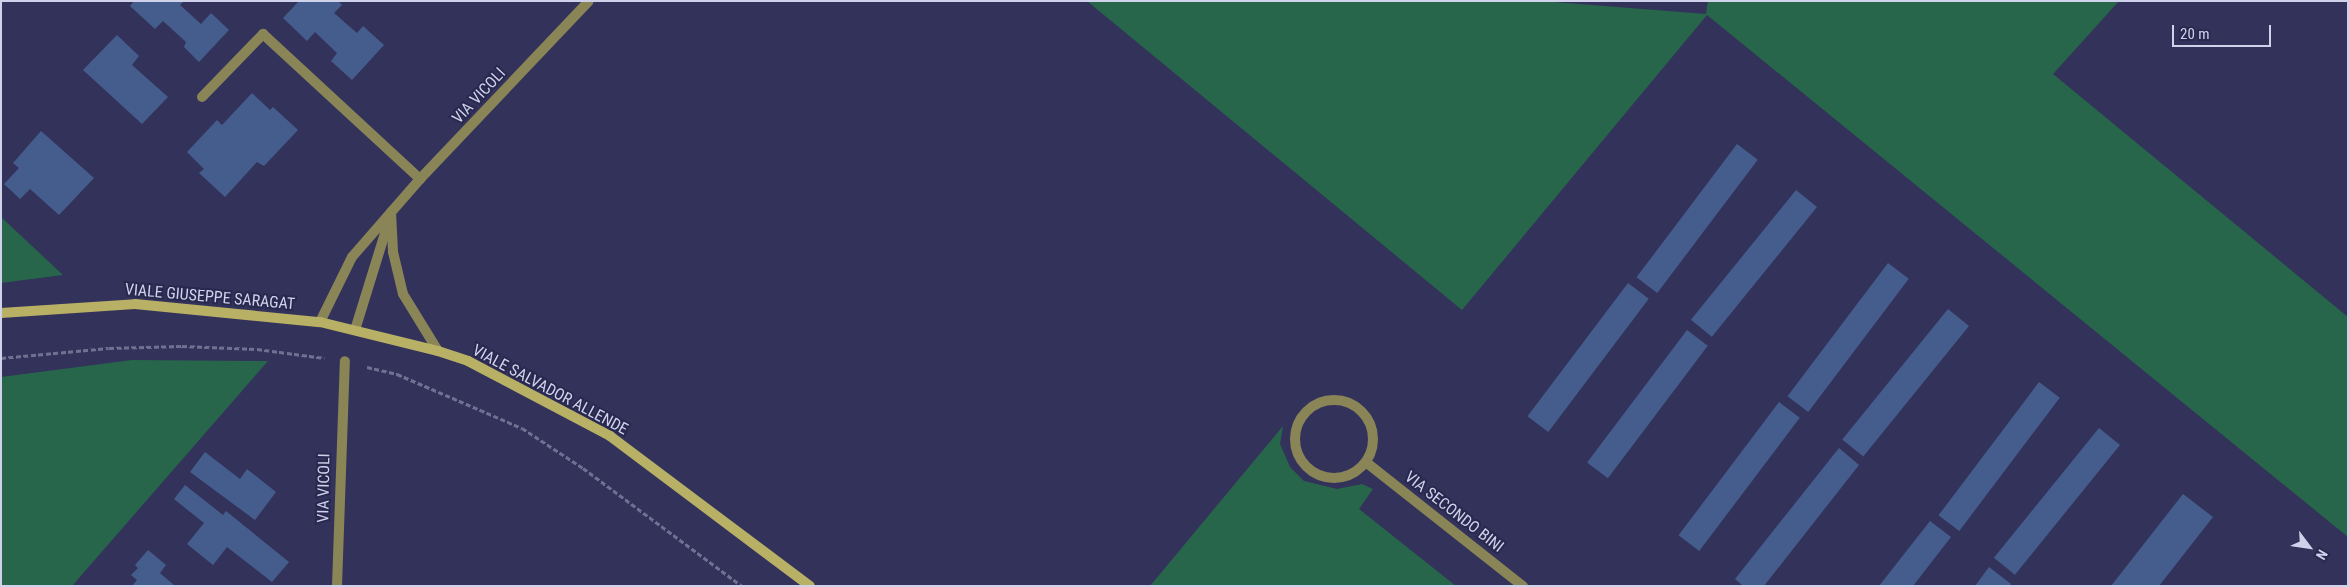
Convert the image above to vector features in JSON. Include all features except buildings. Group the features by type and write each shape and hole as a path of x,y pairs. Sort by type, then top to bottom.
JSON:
{"main road":[{"name":"VIALE GIUSEPPE SARAGAT","path":"1,313 135,304 320,322 355,330"},
{"name":"VIALE SALVADOR ALLENDE","path":"355,330 438,351 468,361 610,436 810,586"}],"street":[{"name":"VIA VICOLI","path":"320,322 352,257 420,179 589,1"},
{"path":"202,97 262,34 420,179"},
{"name":"VIA VICOLI","path":"355,330 391,212"},
{"path":"391,212 392,252 403,294 438,351"},
{"name":"VIA VICOLI","path":"337,586 345,361"},
{"path":"1330,400 1355,405 1365,414 1373,431 1372,451 1367,463 1359,471 1338,479 1315,475 1300,460 1296,448 1299,422 1317,404 1330,400"},
{"name":"VIA SECONDO BINI","path":"1367,463 1522,586"}],"path":[{"path":"1,358 110,348 182,346 257,349 345,361 396,374 522,428 591,473 742,586"}],"green space":[{"path":"1087,1 1541,1 1706,14 1708,1 2119,1 2053,74 2348,317 2348,537 1707,15 1462,310"},
{"path":"1,217 63,275 1,283"},
{"path":"132,360 268,361 72,586 1,586 1,377"},
{"path":"1283,426 1280,444 1290,467 1304,481 1337,489 1362,484 1373,489 1359,509 1456,586 1150,586"}]}
